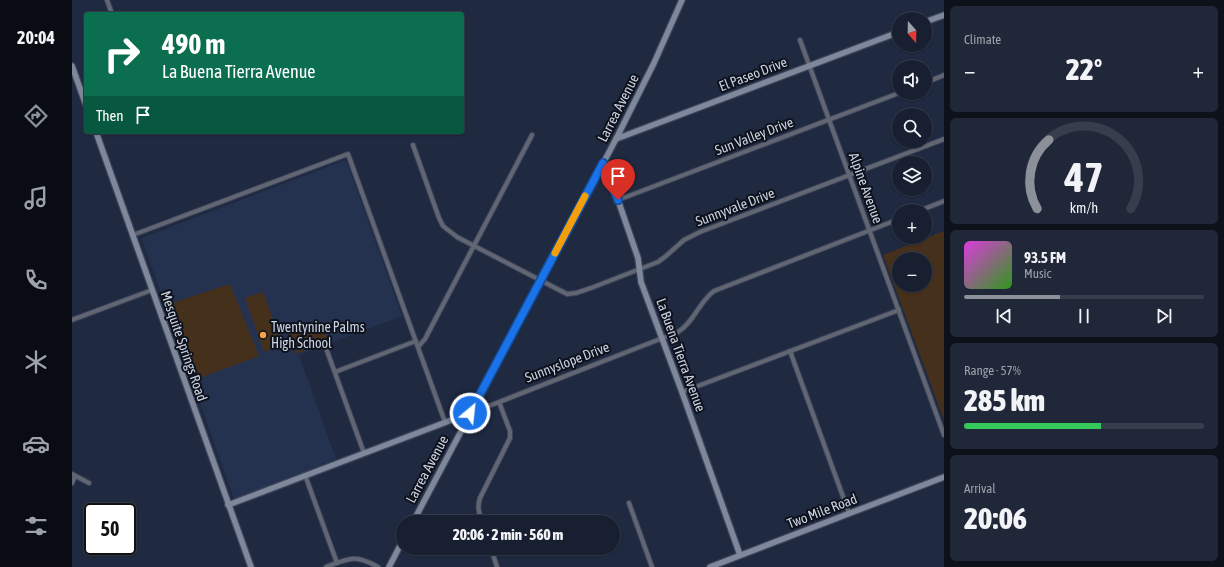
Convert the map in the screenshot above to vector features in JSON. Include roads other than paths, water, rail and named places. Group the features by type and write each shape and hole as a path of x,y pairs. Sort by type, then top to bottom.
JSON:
{"street":[{"path":"107,0 111,12"},
{"name":"Larrea Avenue","path":"416,515 616,139 654,63 682,0"},
{"path":"932,19 944,14"},
{"name":"El Paseo Drive","path":"616,139 892,35"},
{"name":"Alpine Avenue","path":"800,40 944,435"},
{"path":"72,66 84,99"},
{"path":"932,80 944,75"},
{"name":"Sun Valley Drive","path":"618,200 892,96"},
{"name":"Mesquite Springs Road","path":"97,134 251,567"},
{"path":"418,347 425,339 532,135"},
{"name":"Sunnyvale Drive","path":"413,145 438,218 443,226 457,237 473,246 567,294 576,293 658,262 684,240 700,232 944,139"},
{"path":"133,235 348,154 445,422"},
{"name":"La Buena Tierra Avenue","path":"603,163 618,200 638,258 641,282 740,555"},
{"path":"932,206 944,202"},
{"name":"Sunnyslope Drive","path":"228,505 364,452 499,402 682,330 705,299 714,290 892,222"},
{"path":"72,320 152,290"},
{"path":"682,392 899,310"},
{"path":"335,372 416,341"},
{"path":"326,348 364,452"},
{"path":"790,351 849,513"},
{"path":"480,515 478,504 480,498 510,438 510,431 499,402"},
{"path":"72,483 74,475 89,483"},
{"path":"305,475 337,563"},
{"name":"Two Mile Road","path":"710,567 944,476"},
{"path":"629,503 652,567"},
{"path":"389,567 396,554"},
{"path":"491,567 497,566 493,555"},
{"path":"326,567 358,558 368,561 378,567"}],"place":[{"name":"Twentynine Palms High School","path":"263,335"}]}
